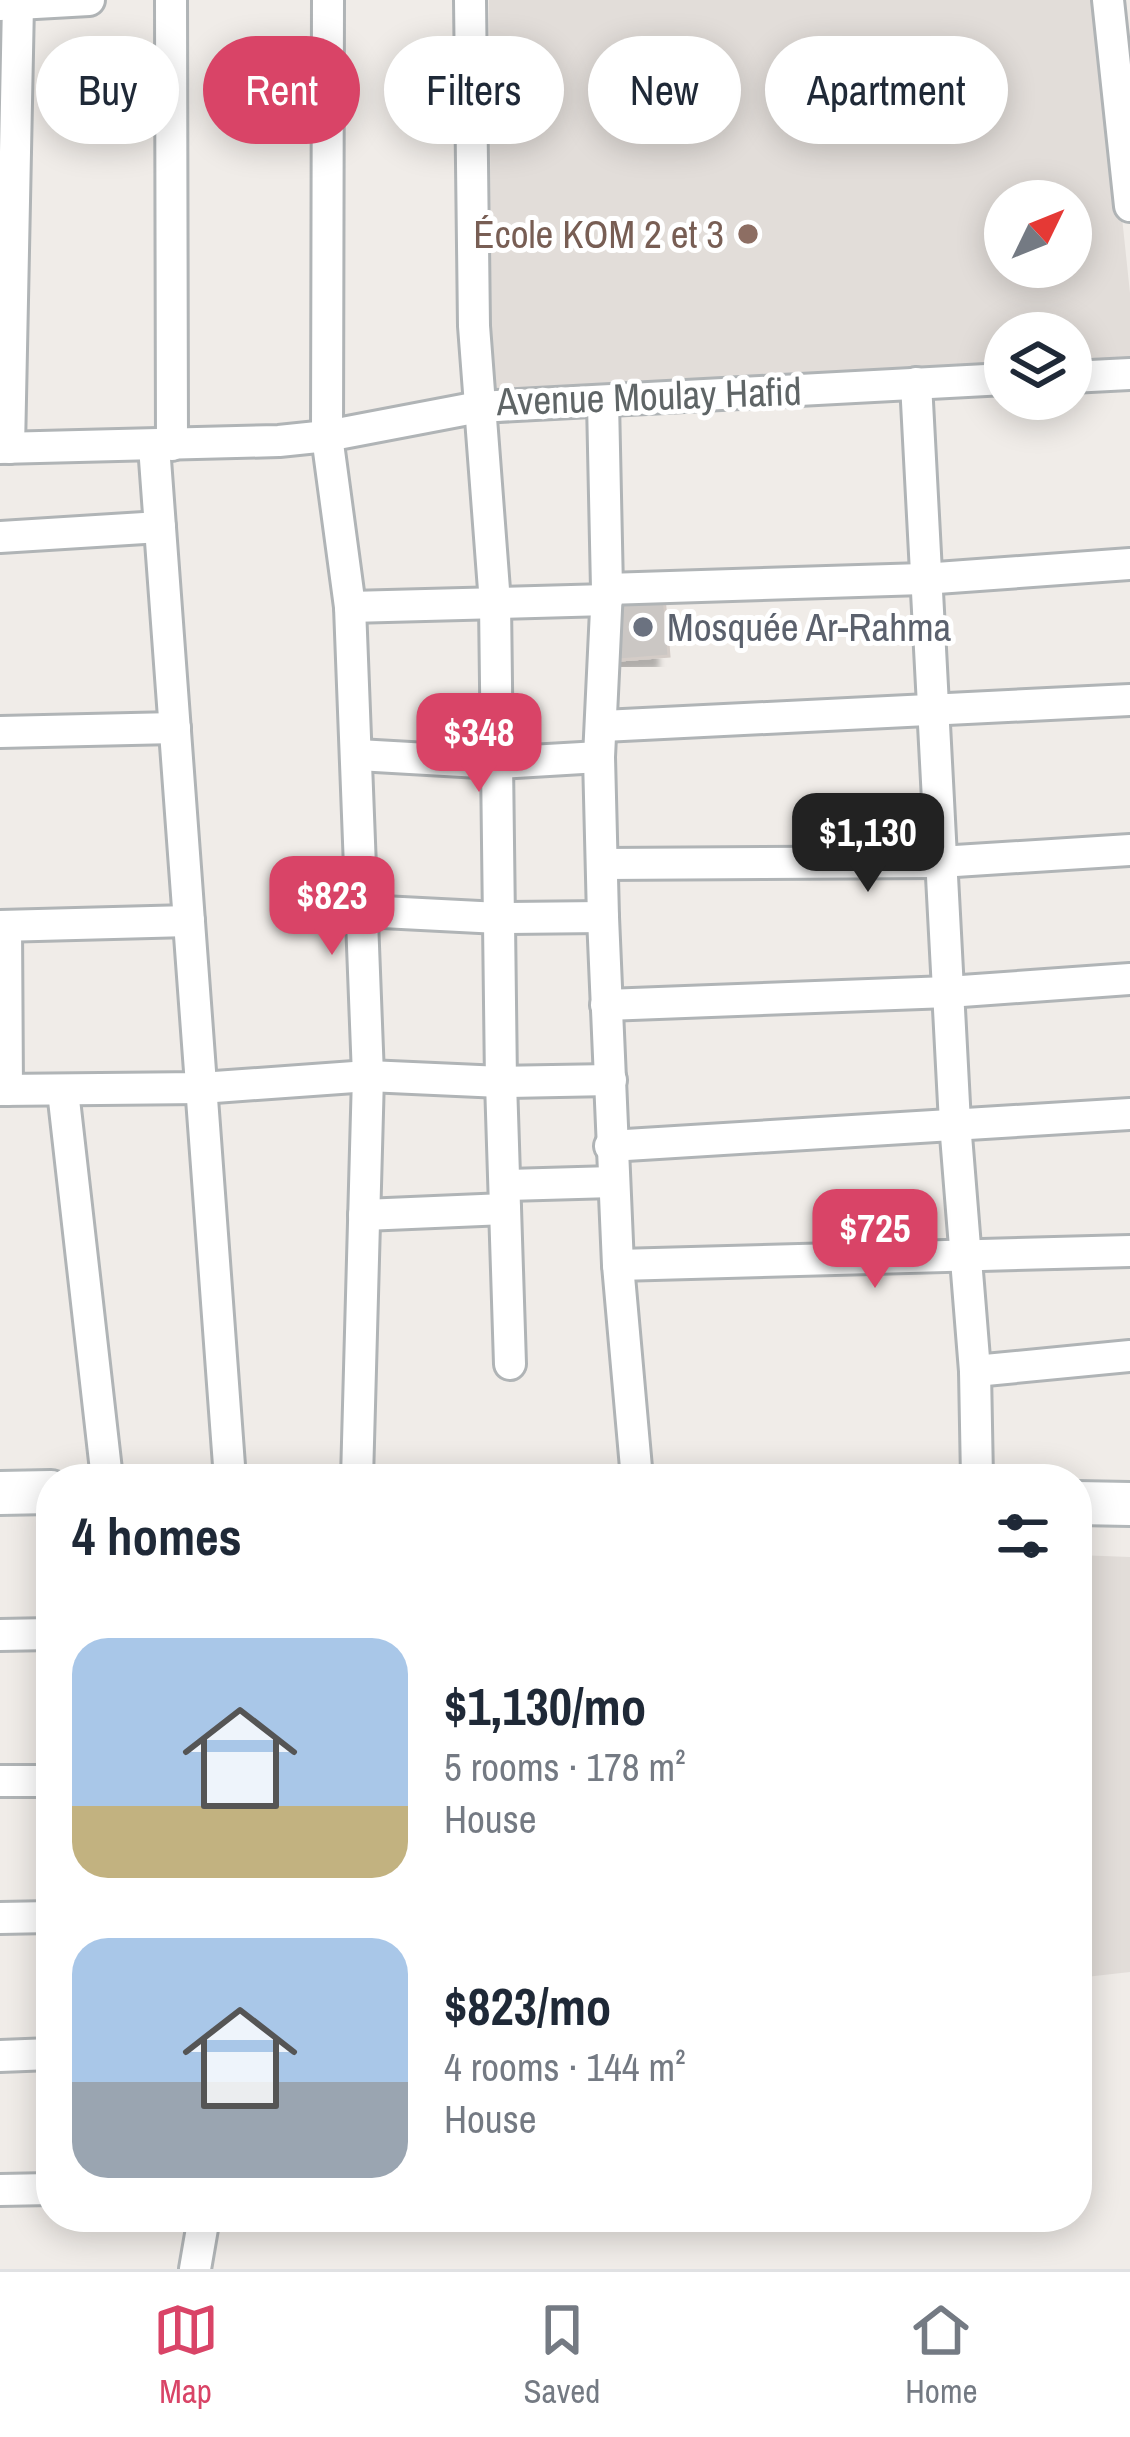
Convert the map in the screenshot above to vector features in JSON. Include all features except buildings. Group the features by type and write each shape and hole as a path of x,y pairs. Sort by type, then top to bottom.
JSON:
{"street":[{"path":"89,0 9,4 4,448 163,446 327,436 479,406 496,603 501,1082 510,1364"},
{"path":"171,0 160,527 229,1464"},
{"path":"328,0 327,436 350,607 368,1076 357,1464"},
{"name":"Avenue Moulay Hafid","path":"470,0 479,406 984,380"},
{"path":"1115,2 1130,206"},
{"path":"1092,375 1130,374"},
{"path":"916,383 923,579 975,1371 977,1464"},
{"path":"603,402 607,595 601,741 610,1146 636,1464"},
{"path":"0,537 160,527"},
{"path":"350,607 496,603 1130,564"},
{"path":"358,755 497,763 601,741 932,710 1130,700"},
{"path":"0,732 175,728"},
{"path":"604,864 940,862 1130,850"},
{"path":"363,911 499,918 603,916"},
{"path":"189,921 3,926 4,1090 201,1088 368,1076 501,1082 611,1080"},
{"path":"607,1005 1130,980"},
{"path":"63,1091 105,1464"},
{"path":"610,1146 1130,1114"},
{"path":"364,1214 613,1182"},
{"path":"618,1265 1130,1251"},
{"path":"975,1371 1130,1357"},
{"path":"0,1493 36,1492"},
{"path":"1092,1503 1130,1504"},
{"path":"0,1636 36,1635"},
{"path":"0,1781 36,1781"},
{"path":"0,1918 36,1917"},
{"path":"0,2056 36,2055"},
{"path":"0,2190 36,2189"},
{"path":"195,2269 201,2232"}],"shaded area":[{"name":"École KOM 2 et 3","path":"489,0 1099,0 1130,293 1130,371 1092,372 1092,312 984,312 984,377 492,406 490,144 564,144 564,36 489,36"},
{"path":"1092,1556 1130,1557 1130,1972 1092,1976"}],"place":[{"name":"École KOM 2 et 3","path":"748,234"},
{"name":"Mosquée Ar-Rahma","path":"643,627"}]}
